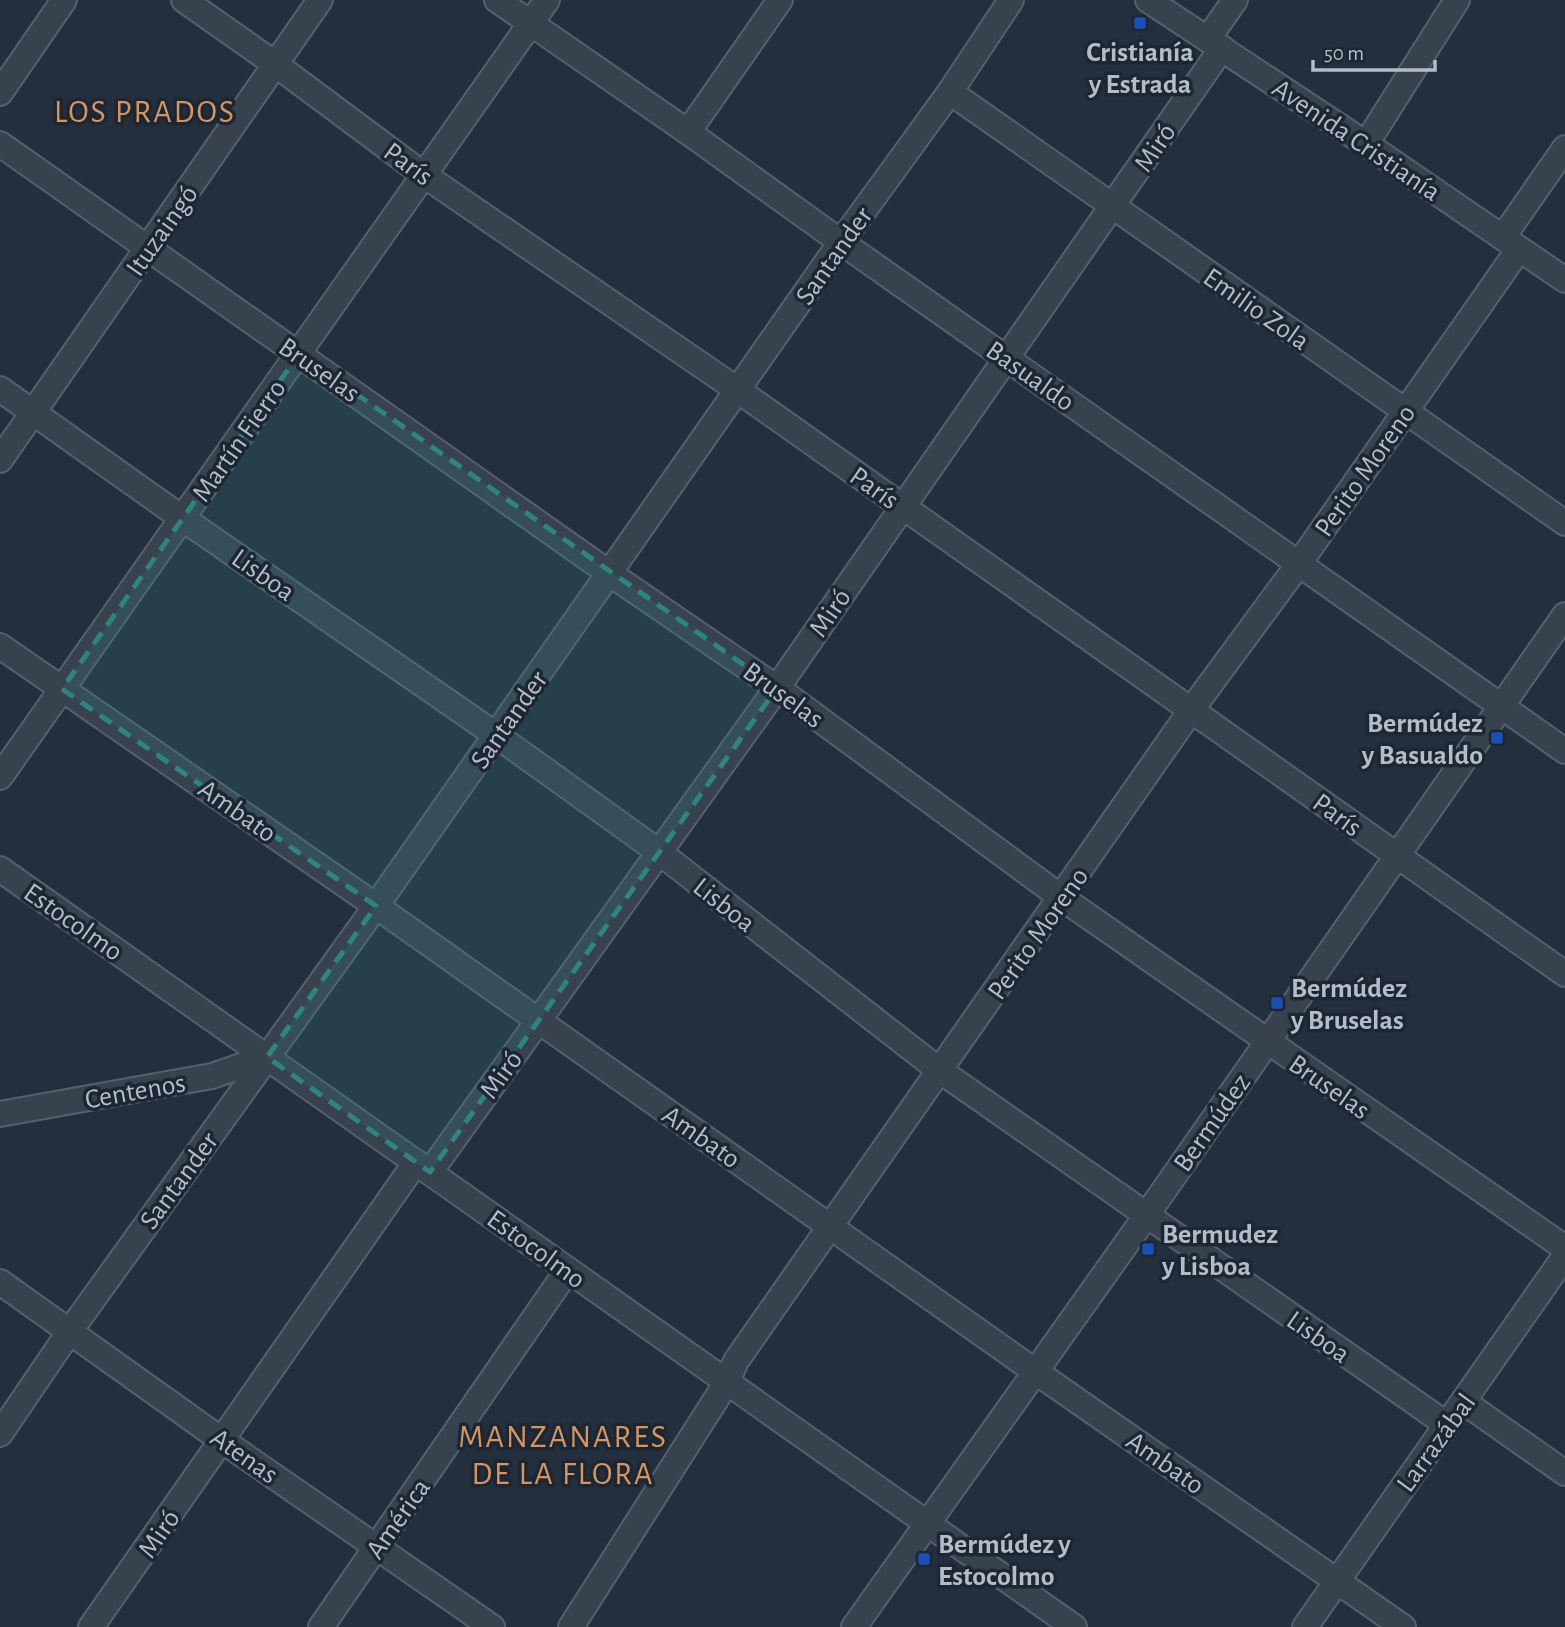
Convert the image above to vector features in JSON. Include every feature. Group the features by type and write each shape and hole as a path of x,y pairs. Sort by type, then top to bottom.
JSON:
{"street":[{"path":"0,93 64,0"},
{"name":"París","path":"184,0 424,175 739,391 1565,974"},
{"name":"Ituzaingó","path":"0,460 320,0"},
{"name":"Basualdo","path":"497,0 1565,751"},
{"name":"Martín Fierro","path":"0,777 547,0"},
{"path":"688,132 780,0"},
{"name":"Santander","path":"0,1434 70,1331 376,906 950,92 1011,0"},
{"name":"Avenida Cristianía","path":"1147,0 1366,144 1565,280"},
{"name":"Miró","path":"91,1627 423,1167 538,1021 777,688 1006,356 1113,208 1215,43 1235,0"},
{"path":"1366,144 1457,0"},
{"name":"Emilio Zola","path":"950,92 1565,523"},
{"name":"Bruselas","path":"0,144 609,573 777,688 1062,898 1565,1248"},
{"name":"Perito Moreno","path":"571,1627 727,1381 736,1361 1192,709 1298,565 1405,411 1511,243 1565,148"},
{"name":"Lisboa","path":"0,388 659,852 939,1070 1446,1424"},
{"name":"Bermúdez","path":"854,1627 1146,1216 1565,615"},
{"name":"Ambato","path":"0,646 376,906 1036,1372 1403,1627"},
{"name":"Estocolmo","path":"0,869 1074,1627"},
{"name":"Centenos","path":"0,1114 214,1075 267,1057"},
{"path":"214,1075 228,1083 237,1097"},
{"name":"Larrazábal","path":"1305,1627 1565,1256"},
{"name":"América","path":"321,1627 567,1271"},
{"name":"Atenas","path":"0,1282 223,1441 492,1627"},
{"path":"1464,1402 1565,1473"}],"highlighted area":[{"path":"299,354 777,688 430,1172 267,1057 376,906 62,689"}],"place":[{"name":"Cristianía y Estrada","path":"1140,23"},
{"name":"Bermúdez y Basualdo","path":"1497,738"},
{"name":"Bermúdez y Bruselas","path":"1277,1003"},
{"name":"Bermudez y Lisboa","path":"1148,1249"},
{"name":"Bermúdez y Estocolmo","path":"924,1559"}],"district":[{"name":"LOS PRADOS","path":"145,111"},
{"name":"MANZANARES DE LA FLORA","path":"563,1454"}]}
